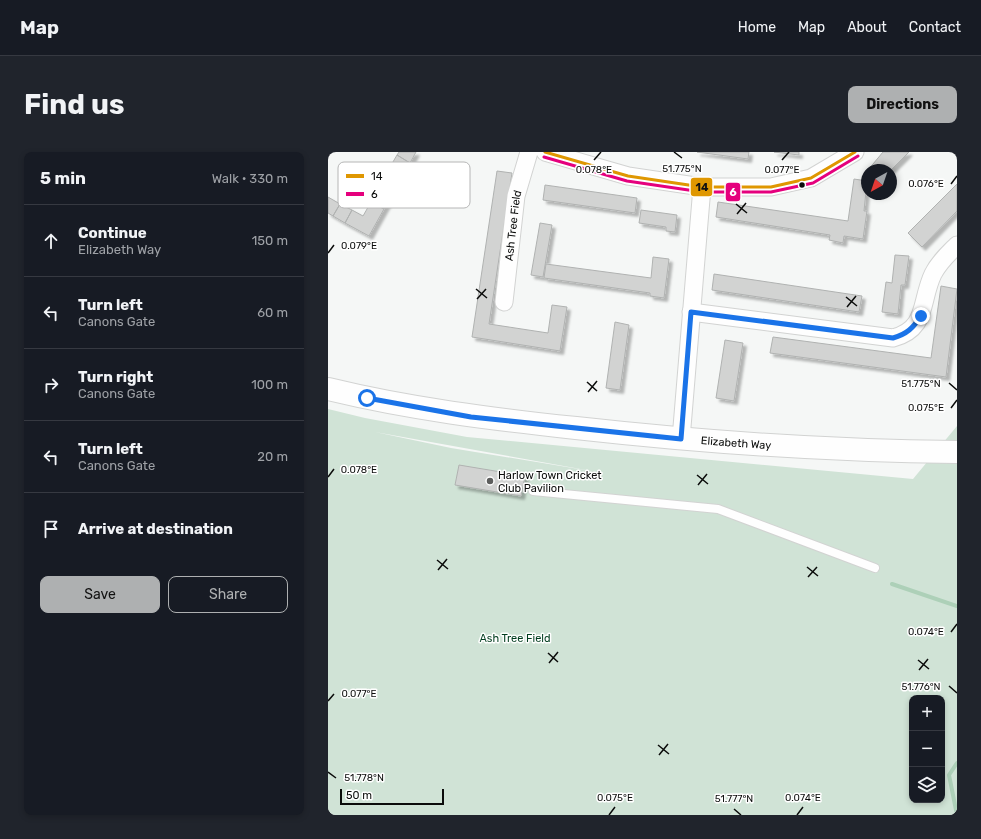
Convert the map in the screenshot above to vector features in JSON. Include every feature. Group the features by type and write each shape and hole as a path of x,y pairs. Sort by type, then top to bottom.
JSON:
{"main road":[{"name":"Elizabeth Way","path":"328,389 367,398 471,417 681,439 864,451 957,452"}],"street":[{"name":"Ash Tree Field","path":"504,302 516,196 530,152"},
{"path":"545,152 586,158 628,176 702,187 771,187 804,180 811,178 855,152"},
{"path":"681,439 702,187"},
{"path":"691,312 893,338 904,335 914,328 921,316 932,275 939,264 957,245"}],"lane":[{"path":"533,492 718,509 875,568"}],"green space":[{"name":"Ash Tree Field","path":"328,409 365,418 467,437 913,479 957,426 957,815 328,815","holes":["375,432 597,472 451,448"]}],"building":[{"path":"399,152 416,152 411,162 397,155"},
{"path":"697,152 749,152 748,159"},
{"path":"774,152 799,152 799,155"},
{"path":"883,152 909,152 897,164 873,164"},
{"path":"397,155 408,162 393,162"},
{"path":"497,171 512,173 489,324 548,333 552,305 567,307 560,351 472,337"},
{"path":"854,179 861,180 861,200 865,200 864,211 867,211 863,239 844,236 843,243 829,240 830,235 716,217 718,202 848,221"},
{"path":"957,184 957,211 922,247 908,233"},
{"path":"545,185 637,198 635,213 543,200"},
{"path":"328,197 338,203 338,207 333,216 328,213"},
{"path":"338,207 348,208 352,210 345,223 333,216"},
{"path":"368,208 384,209 369,236 345,223 352,210 363,216"},
{"path":"641,210 677,215 675,232 666,231 666,227 639,223"},
{"path":"540,223 552,225 543,277 531,275"},
{"path":"895,255 909,256 905,285 901,285 898,314 882,312 886,282 892,283"},
{"path":"653,257 669,259 664,298 650,296 650,293 544,278 546,264 651,278"},
{"path":"714,274 862,296 859,312 712,290"},
{"path":"941,286 957,289 946,377 770,353 773,337 931,358"},
{"path":"615,322 629,325 620,390 606,388"},
{"path":"725,340 743,343 734,401 716,398"},
{"name":"Harlow Town Cricket Club Pavilion","path":"459,465 525,476 521,496 455,485"}],"waterway":[{"path":"892,584 957,606"},
{"path":"957,763 949,775 957,815"}],"transit line":[{"name":"14","path":"545,152 628,176 702,187 771,187 811,178 855,152"},
{"name":"6","path":"544,157 627,181 702,192 771,192 813,183 858,156"}],"place":[{"name":"Harlow Town Cricket Club Pavilion","path":"490,481"}],"route":[{"path":"367,398 471,417 681,439 691,312 893,338 904,335 914,328 921,316"}]}
